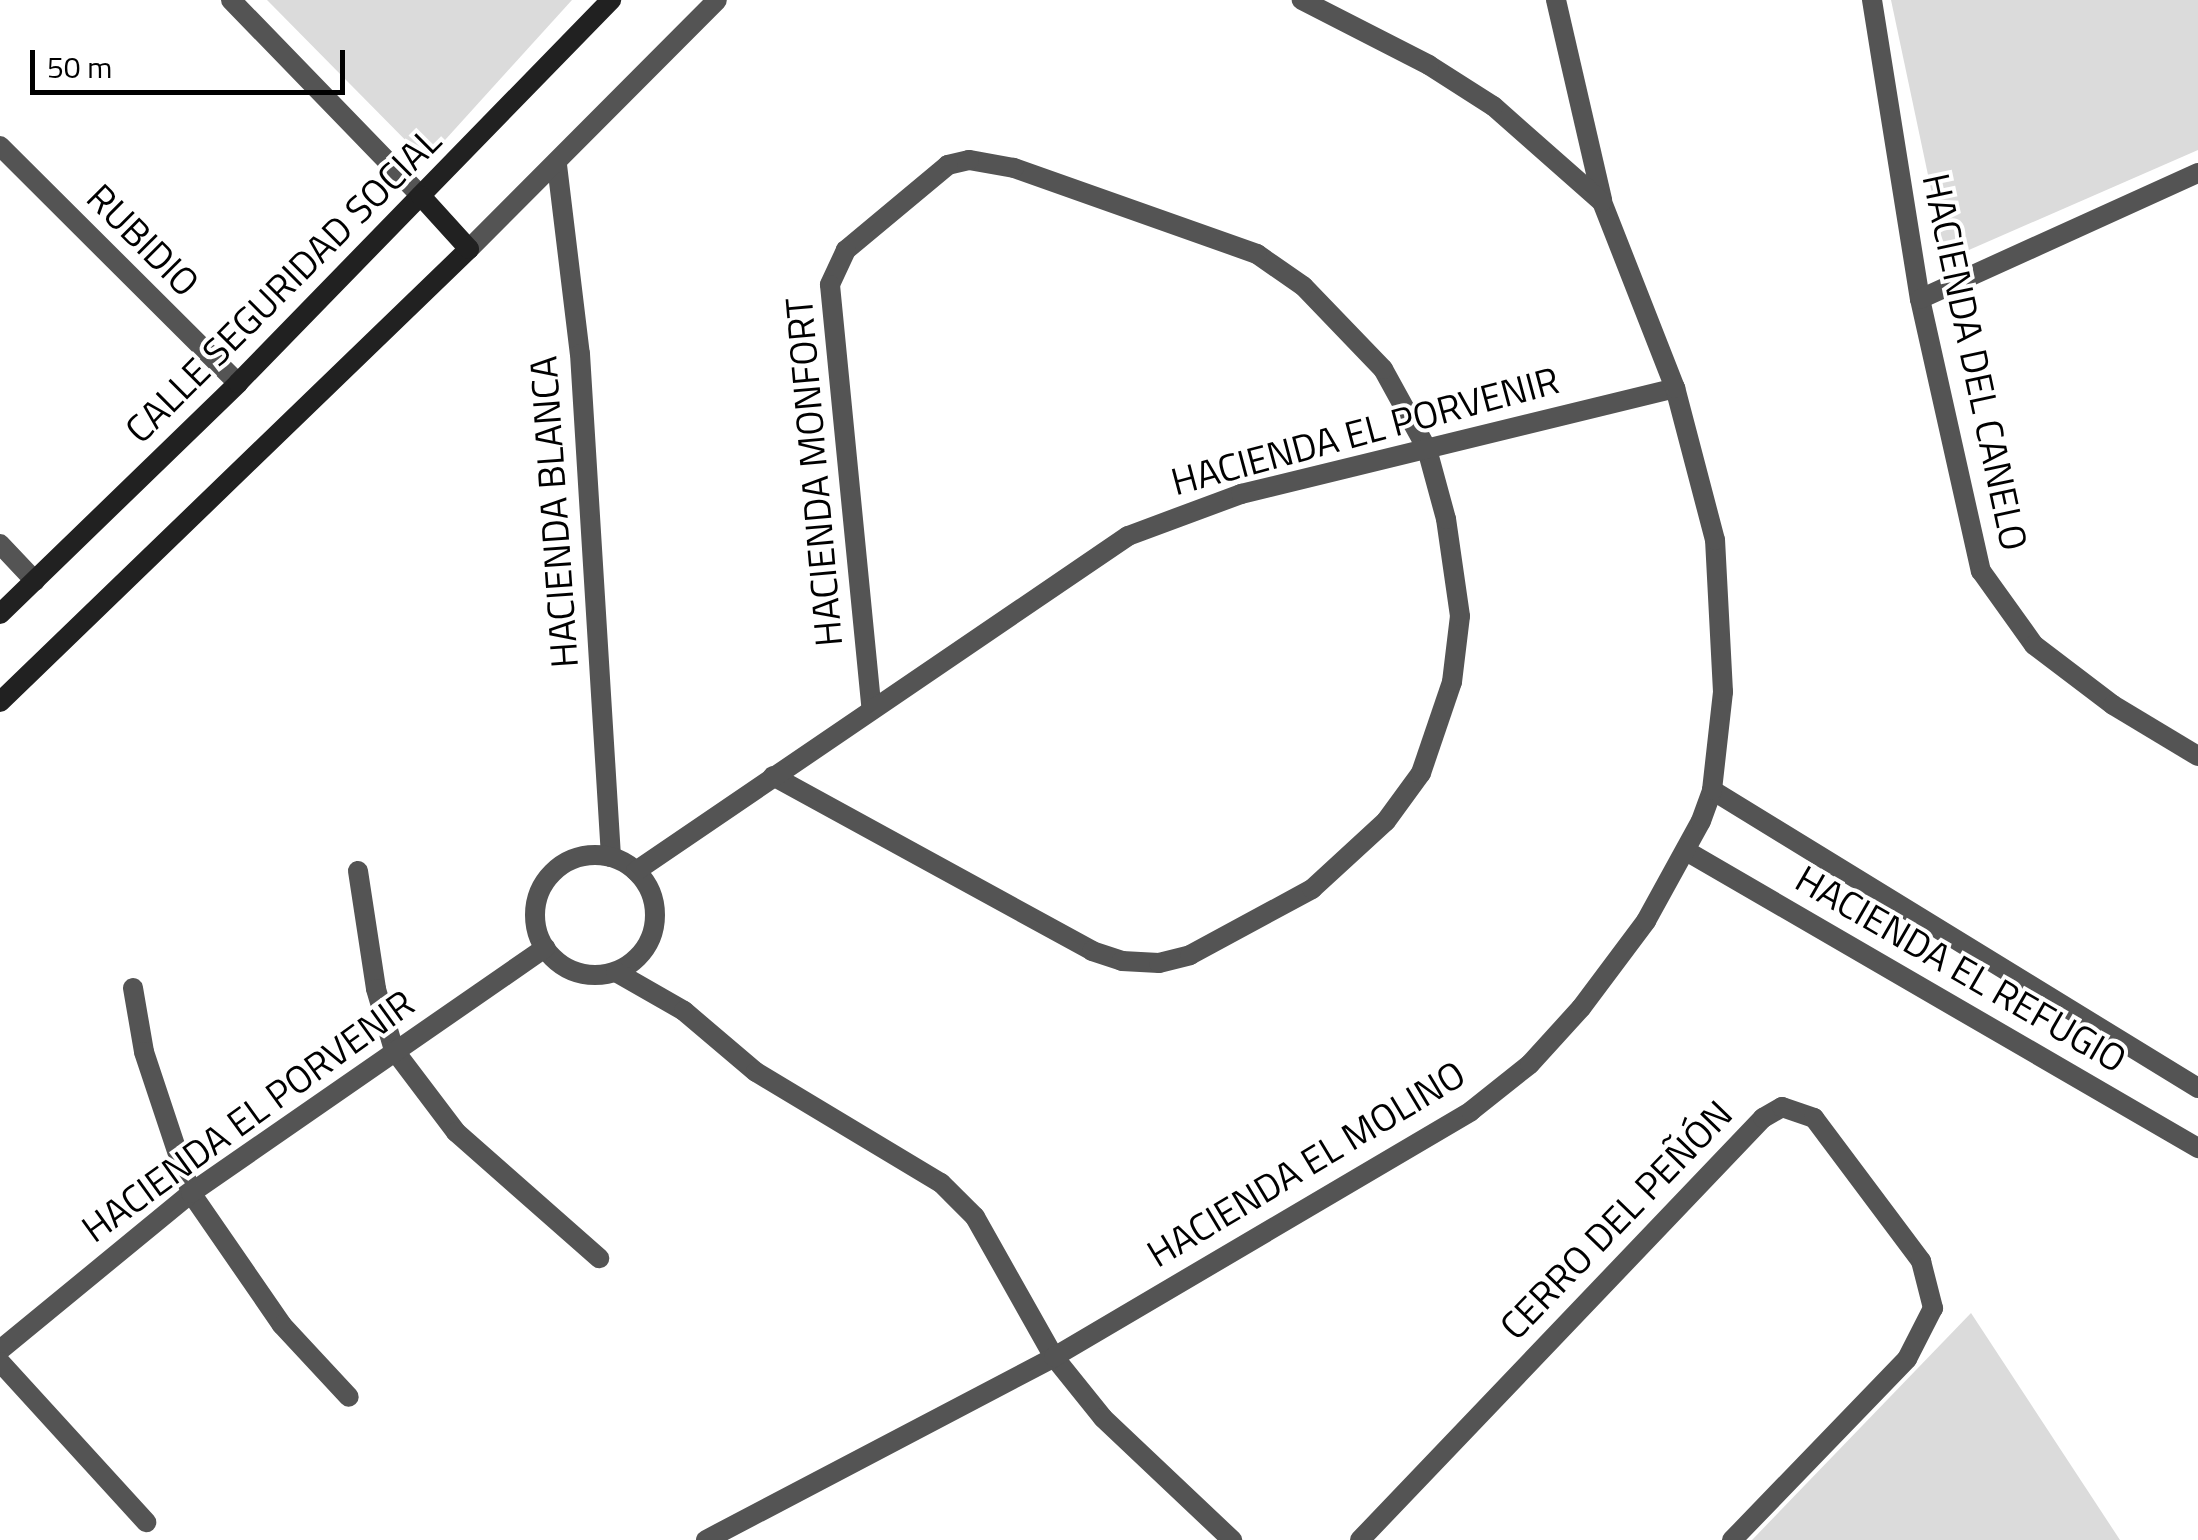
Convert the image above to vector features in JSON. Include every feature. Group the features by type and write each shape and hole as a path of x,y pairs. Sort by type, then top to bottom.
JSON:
{"street":[{"path":"231,0 470,250"},
{"name":"CALLE SEGURIDAD SOCIAL","path":"0,614 238,382 611,0"},
{"path":"0,702 470,250 718,0"},
{"name":"HACIENDA EL MOLINO","path":"706,1540 1054,1356 1401,1155 1516,1076 1582,1008 1688,852 1712,790 1724,692 1723,614 1715,540 1675,388 1602,202 1492,106 1430,64 1302,0"},
{"path":"1556,0 1602,202"},
{"name":"HACIENDA DEL CANELO","path":"1872,0 1920,299 1981,571 2007,616 2069,674 2198,756"},
{"name":"RUBIDIO","path":"0,146 238,382"},
{"name":"HACIENDA MONFORT","path":"773,776 1092,951 1159,964 1217,944 1312,888 1350,858 1421,773 1441,730 1460,616 1456,571 1426,449 1383,370 1350,329 1257,254 1014,168 969,160 948,165 846,250 830,285 872,710"},
{"name":"HACIENDA BLANCA","path":"557,164 580,354 610,857"},
{"path":"1920,299 2198,173"},
{"name":"HACIENDA EL PORVENIR","path":"636,871 1128,536 1241,494 1675,388"},
{"path":"0,544 35,582"},
{"name":"HACIENDA EL REFUGIO","path":"1712,790 2198,1088"},
{"name":"HACIENDA EL REFUGIO","path":"1688,852 2198,1148"},
{"path":"616,972 647,946 654,927 649,888 636,871 610,857 579,857 547,878 534,914 545,948 578,973 616,972 684,1011 756,1072 941,1183 975,1217 1054,1356 1103,1418 1232,1540"},
{"path":"358,871 376,990 394,1050 456,1132 599,1258"},
{"name":"HACIENDA EL PORVENIR","path":"0,1350 191,1193 545,948"},
{"path":"133,988 144,1052 191,1193 282,1325 349,1397"},
{"name":"CERRO DEL PEÑÓN","path":"1360,1540 1762,1118 1782,1108 1800,1110 1814,1118 1921,1261 1933,1308 1907,1359 1732,1540"},
{"path":"0,1362 146,1522"}],"shaded area":[{"path":"267,0 572,0 426,161"},
{"path":"1891,0 2198,0 2198,150 1946,260"},
{"path":"1971,1313 2120,1540 1752,1540"}]}
